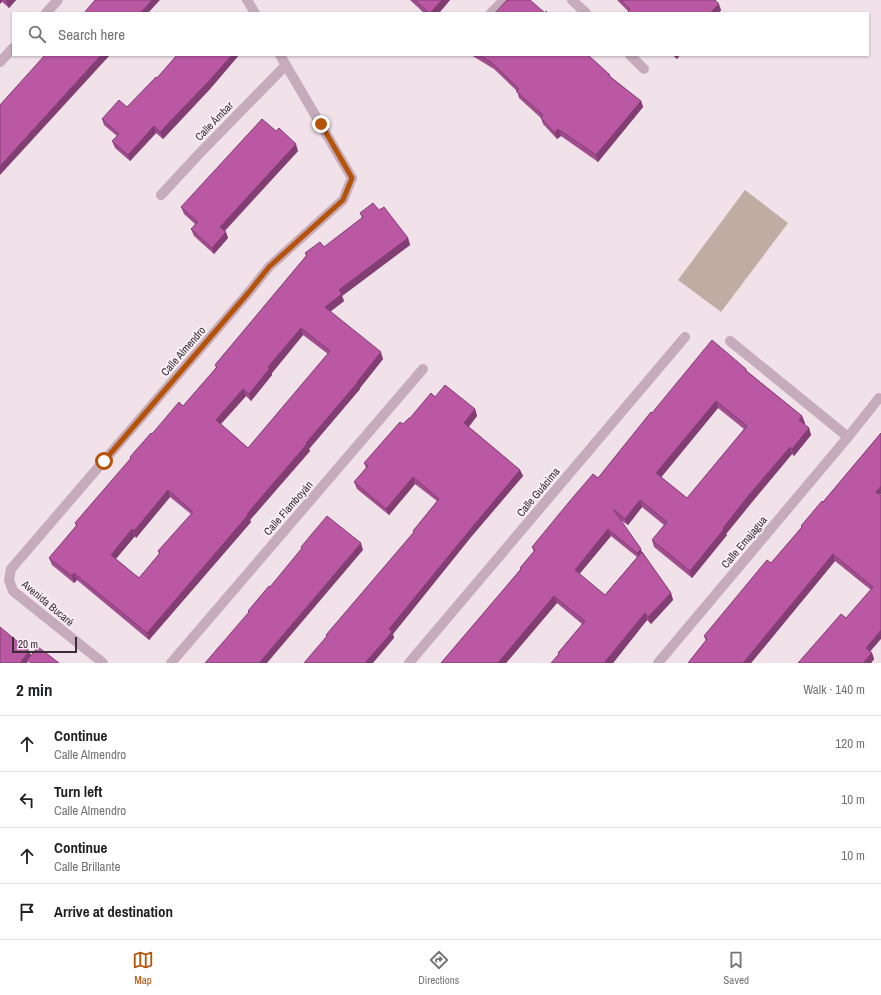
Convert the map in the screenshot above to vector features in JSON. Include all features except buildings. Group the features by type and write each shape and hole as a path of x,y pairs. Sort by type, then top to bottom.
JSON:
{"street":[{"path":"47,12 58,0"},
{"path":"247,0 254,12"},
{"path":"492,12 504,0"},
{"path":"572,0 585,12"},
{"path":"0,62 12,49"},
{"path":"281,56 286,65"},
{"path":"631,56 644,68"},
{"name":"Calle Almendro","path":"11,569 269,267 343,200 352,178 286,65"},
{"name":"Calle Ámbar","path":"161,195 286,65"},
{"name":"Calle Guácima","path":"409,663 685,337"},
{"path":"730,341 848,437"},
{"name":"Calle Flamboyán","path":"171,663 423,369"},
{"name":"Calle Emajagua","path":"658,663 879,398"},
{"name":"Avenida Bucaré","path":"11,569 9,580 13,591 103,663"}],"shaded area":[{"path":"745,190 788,223 721,312 678,280"}],"route":[{"path":"104,461 269,267 343,200 352,178 321,124"}]}
